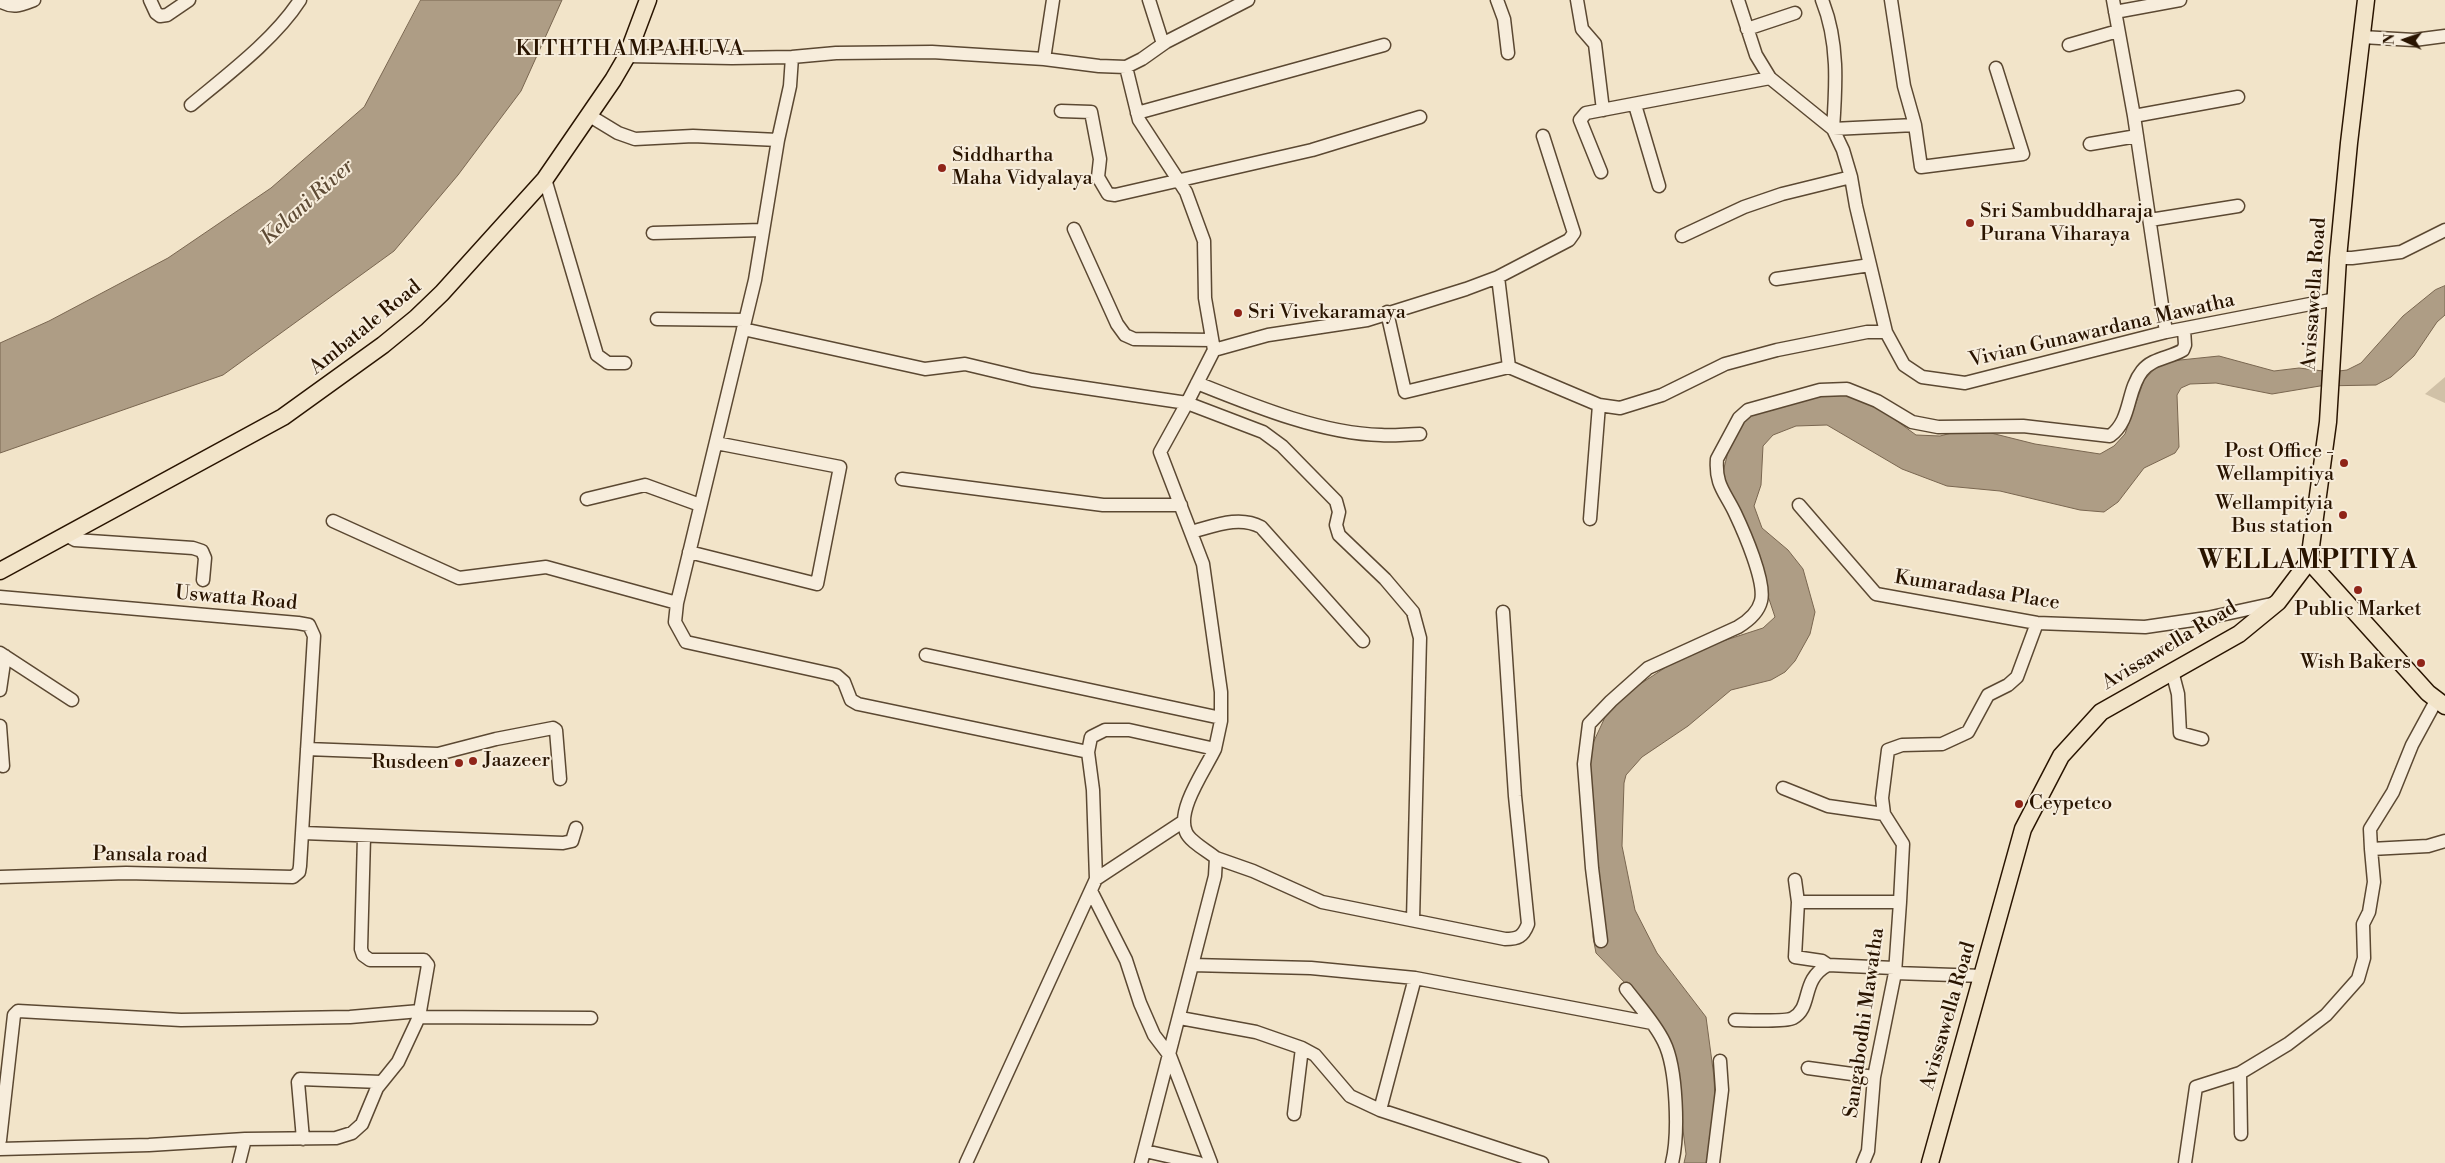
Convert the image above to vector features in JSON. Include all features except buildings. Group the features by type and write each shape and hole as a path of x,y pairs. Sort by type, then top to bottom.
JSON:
{"main road":[{"name":"Ambatale Road","path":"0,571 283,417 383,345 442,293 545,179 590,116 627,56 648,0"},
{"name":"Avissawella Road","path":"1930,1163 2023,829 2061,756 2101,712 2239,634 2278,602 2309,561 2328,422 2338,258 2348,143 2366,0"},
{"path":"2309,561 2428,692 2441,702"}],"street":[{"path":"0,1 8,6 16,7 34,0"},
{"path":"150,0 156,13 160,16 167,15 189,0"},
{"path":"191,105 265,40 300,0"},
{"path":"1044,59 1053,0"},
{"path":"1149,0 1163,44"},
{"path":"627,56 792,57 836,53 932,52 1044,59 1099,66 1126,67 1142,59 1163,44 1248,0"},
{"path":"1497,0 1504,18 1508,53"},
{"path":"1577,0 1582,29 1595,44 1602,110"},
{"name":"Vivian Gunawardana Mawatha","path":"1738,0 1756,55 1770,78 1833,129 1843,150 1851,177 1886,332 1904,365 1922,377 1965,383 2166,332 2336,299"},
{"path":"1822,0 1831,21 1836,76 1833,129 1915,124"},
{"path":"1891,0 1904,86 1915,124 1921,167 2023,154 1996,68"},
{"path":"2166,332 2134,116 2114,6 2180,0"},
{"path":"1747,29 1795,13"},
{"path":"2069,45 2118,32"},
{"path":"2362,37 2414,40 2445,36"},
{"path":"1137,113 1384,45"},
{"path":"792,57 790,86 778,140 755,280 677,603 675,622 686,642 836,675 844,682 851,700 858,704 1088,752"},
{"path":"1126,67 1138,120 1180,182 1204,241 1204,298 1213,345 1197,383 1160,452 1203,564 1221,692 1221,718 1215,749 1185,808 1186,834 1216,858 1253,871 1322,902 1505,939 1518,939 1525,933 1528,924 1515,796 1503,612"},
{"path":"1601,172 1580,120 1586,113 1770,78"},
{"path":"2134,116 2238,96"},
{"path":"1635,105 1659,186"},
{"path":"1061,111 1091,112 1100,159 1098,177 1108,194 1114,195 1180,182 1312,150 1420,117"},
{"path":"590,116 618,133 635,139 693,136 778,140"},
{"path":"1074,229 1117,324 1125,335 1134,339 1213,345 1367,320 1387,312 1466,290 1498,277 1568,240 1574,233 1542,136"},
{"path":"2090,144 2137,136"},
{"path":"1682,236 1744,208 1782,194 1851,177"},
{"path":"545,179 597,355 608,363 625,363"},
{"path":"2150,220 2238,206"},
{"path":"653,233 762,230"},
{"path":"2338,258 2401,252 2445,230"},
{"path":"1776,279 1870,265"},
{"path":"1498,277 1509,367"},
{"path":"1387,312 1406,392 1509,367 1599,405 1620,408 1662,394 1725,364 1776,350 1867,332 1886,332"},
{"path":"657,319 744,324 925,369 965,364 1032,380 1187,403 1263,432 1282,446 1336,501 1340,512 1336,525 1339,535 1385,579 1413,612 1420,638 1413,920"},
{"path":"1601,941 1592,868 1584,764 1589,724 1611,701 1648,668 1738,626 1750,619 1760,604 1760,579 1736,514 1720,488 1716,467 1716,459 1739,418 1748,410 1787,398 1820,390 1847,389 1877,401 1912,422 1938,427 2023,426 2110,436 2118,430 2124,421 2142,370 2156,360 2183,350 2185,345 2184,329"},
{"path":"1197,383 1256,406 1339,430 1381,435 1420,434"},
{"path":"1590,519 1599,405"},
{"path":"689,552 817,584 840,467 716,443"},
{"path":"902,479 1103,505 1181,505"},
{"path":"587,499 645,485 700,505"},
{"name":"Kumaradasa Place","path":"1799,505 1876,594 2037,623 2144,628 2207,618 2278,602"},
{"path":"333,521 459,578 546,567 677,603"},
{"path":"1191,532 1238,521 1252,522 1261,527 1363,640"},
{"path":"66,535 76,540 193,548 202,551 205,558 203,580"},
{"name":"Uswatta Road","path":"0,597 298,623 309,626 313,630 314,636 303,833 298,872"},
{"path":"1783,788 1828,806 1884,814 1882,798 1888,750 1902,745 1942,744 1968,732 1988,695 2008,685 2016,677 2037,623"},
{"path":"0,690 2,655 72,700"},
{"path":"926,655 1221,718"},
{"path":"2172,671 2178,694 2180,733 2202,739"},
{"path":"2185,1163 2196,1087 2240,1073 2288,1044 2326,1015 2358,980 2364,958 2363,924 2369,912 2374,882 2370,829 2393,792 2412,745 2441,702"},
{"path":"0,726 3,766"},
{"path":"307,749 438,754 553,728 556,730 560,779"},
{"path":"966,1163 1096,879 1093,790 1088,752 1091,737 1105,730 1129,730 1215,749"},
{"name":"Sangabodhi Mawatha","path":"1863,1163 1868,1151 1874,1077 1895,971 1900,902 1903,844 1884,814"},
{"path":"1096,879 1184,821"},
{"path":"303,833 364,837 563,843 572,841 576,828"},
{"path":"0,1149 150,1145 245,1139 336,1138 352,1133 362,1124 377,1088 398,1062 420,1014 427,962 370,960 363,955 361,949 364,837"},
{"path":"2371,848 2428,846 2445,841"},
{"path":"1198,1163 1143,1157 1215,876 1216,858"},
{"name":"Pansala road","path":"0,876 126,873 286,878 293,877 298,872"},
{"path":"1795,880 1798,902 1795,957 1822,961 1828,965 1983,976"},
{"path":"1091,891 1126,960 1140,1003 1154,1035 1170,1056 1211,1163"},
{"path":"1798,902 1900,902"},
{"path":"1192,964 1311,968 1415,978 1652,1023"},
{"path":"1734,1020 1792,1019 1802,1010 1811,979 1819,970 1828,965"},
{"path":"1380,1110 1415,978"},
{"path":"1626,989 1665,1043 1671,1067 1675,1121 1675,1149 1672,1163"},
{"path":"0,1140 14,1016 18,1011 181,1020 420,1014 591,1018"},
{"path":"1180,1018 1256,1032 1302,1048 1315,1055 1350,1096 1380,1110 1538,1162"},
{"path":"1294,1114 1302,1048"},
{"path":"1713,1163 1722,1090 1720,1061"},
{"path":"1808,1068 1874,1077"},
{"path":"2240,1073 2242,1134"},
{"path":"303,1139 298,1082 300,1079 382,1082"},
{"path":"239,1163 245,1139"}],"shaded area":[{"path":"2445,377 2445,403 2425,394"}],"water":[{"name":"Kelani River","path":"421,0 562,0 521,91 458,175 394,251 223,375 0,453 0,343 49,321 168,258 271,188 364,107"},
{"path":"2445,286 2445,315 2437,322 2414,356 2391,377 2376,385 2320,386 2272,394 2216,383 2190,384 2181,388 2177,395 2179,447 2175,453 2144,468 2118,502 2104,512 2080,510 2000,491 1947,486 1902,469 1827,425 1796,426 1773,435 1763,446 1761,485 1754,506 1762,528 1788,550 1803,569 1815,612 1810,634 1795,661 1785,672 1771,680 1731,690 1688,726 1642,757 1626,775 1624,783 1622,846 1635,910 1657,953 1706,1017 1714,1077 1716,1125 1708,1163 1684,1163 1686,1154 1681,1114 1666,1040 1628,986 1596,953 1593,937 1594,820 1589,760 1593,743 1607,713 1625,694 1689,652 1763,628 1775,617 1760,572 1721,480 1729,448 1739,425 1750,412 1773,410 1803,396 1845,393 1875,405 1916,435 1940,436 1971,428 2035,444 2100,454 2114,446 2125,434 2144,380 2161,362 2219,356 2274,371 2299,368 2331,372 2347,370 2361,363 2403,316 2435,290"}],"place":[{"name":"Siddhartha Maha Vidyalaya","path":"942,168"},
{"name":"Sri Sambuddharaja Purana Viharaya","path":"1970,223"},
{"name":"Sri Vivekaramaya","path":"1238,313"},
{"name":"Post Office - Wellampitiya","path":"2344,463"},
{"name":"Wellampityia Bus station","path":"2343,515"},
{"name":"Public Market","path":"2358,590"},
{"name":"Wish Bakers","path":"2421,663"},
{"name":"Jaazeer","path":"473,761"},
{"name":"Rusdeen","path":"459,763"},
{"name":"Ceypetco","path":"2019,804"}],"district":[{"name":"KITHTHAMPAHUVA","path":"630,50"},
{"name":"WELLAMPITIYA","path":"2308,562"}]}
